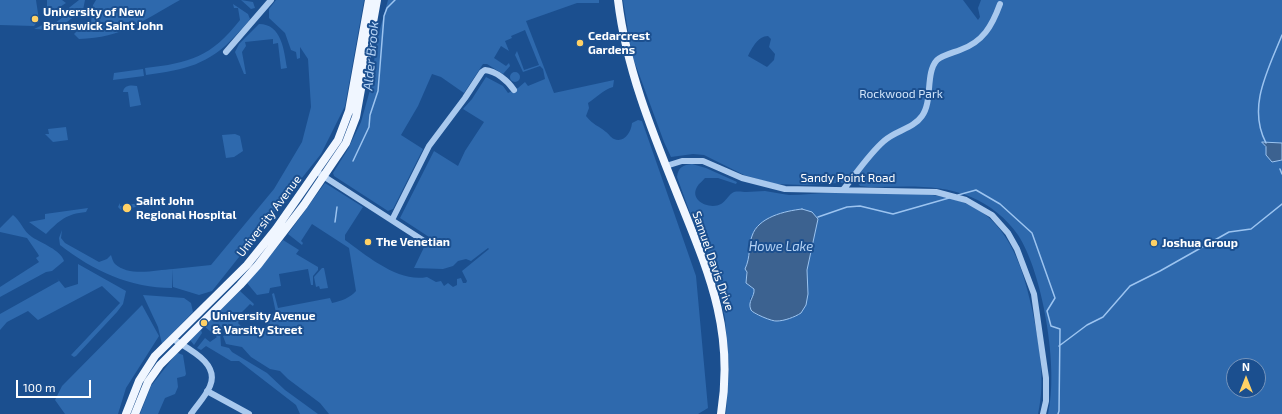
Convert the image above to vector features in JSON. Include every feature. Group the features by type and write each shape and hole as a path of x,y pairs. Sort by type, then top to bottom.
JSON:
{"main road":[{"name":"University Avenue","path":"135,414 141,396 153,373 258,265 320,174 338,140 348,116 369,0"},
{"name":"University Avenue","path":"126,414 143,374 155,356 247,265 346,143 356,117 377,0"},
{"path":"618,0 628,57 643,106 666,166"},
{"name":"Samuel Davis Drive","path":"666,166 704,262 719,309 725,362 721,414"}],"street":[{"path":"226,52 271,0"},
{"path":"843,190 884,141 913,125 921,117 927,105 932,74 936,62 942,57 977,42 991,26 1000,4"},
{"path":"392,220 430,143 465,98 482,72 485,70 490,71 508,82 514,90"},
{"name":"Sandy Point Road","path":"666,166 682,161 696,160 766,186 796,190 915,190 946,193 975,205 992,215 1004,227 1019,253 1034,294 1046,378 1046,401 1043,414"},
{"path":"320,174 424,241"},
{"path":"173,339 202,359 211,370 212,380 207,391 191,414"},
{"path":"207,391 249,414"}],"green space":[{"path":"0,0 36,0 39,20 34,26 0,25"},
{"path":"47,0 62,0 66,3 52,12 47,9"},
{"path":"79,0 85,0 83,10 56,30 34,29 49,22 51,26 63,17 61,14"},
{"path":"96,0 180,0 132,27 108,35 79,39 74,34 87,21 91,23 93,5"},
{"path":"241,0 253,2 255,8 251,9"},
{"path":"276,0 364,0 345,106 321,154 212,291 199,295 173,287 173,269 211,265 274,189 302,142 311,107 308,59 300,47 300,58 297,59 296,52 291,50 285,33 269,18 269,9"},
{"path":"388,0 599,0 599,3 577,3 526,21 554,93 614,80 613,87 609,88 588,103 589,108 586,116 591,122 611,137 618,140 621,140 629,134 632,123 638,120 642,121 696,276 708,408 698,414 329,414 320,403 288,379 280,371 270,369 251,357 242,347 226,344 223,336 230,334 230,332 222,329 220,331 221,346 229,348 232,352 267,373 285,390 318,414 300,414 296,405 239,361 231,361 206,346 201,350 197,348 205,338 210,342 217,337 204,326 240,291 254,304 253,306 250,304 237,317 240,320 238,323 251,336 254,333 257,335 268,324 265,321 272,314 276,313 272,294 274,293 278,308 330,298 332,303 351,296 356,291 349,248 312,224 301,241 303,243 302,245 288,234 325,183 363,207 345,235 345,240 373,260 395,272 416,278 427,277 436,282 441,281 444,286 448,283 453,287 457,285 457,279 461,278 463,283 466,283 467,281 462,271 489,249 488,248 471,261 466,259 458,261 453,266 443,269 414,268 429,237 400,218 434,151 458,166 465,151 484,122 463,109 472,99 486,77 503,86 508,93 518,88 525,82 528,86 545,79 543,69 540,66 523,72 515,55 517,51 524,70 539,65 525,30 511,36 512,38 505,41 509,51 501,46 494,58 506,66 509,63 510,66 503,74 487,64 483,64 464,93 441,77 432,74 418,106 401,135 423,149 393,209 388,211 334,176 333,173 348,149 361,122 370,90 377,40"},
{"name":"Rockwood Park","path":"623,0 963,0 978,20 980,17 978,8 981,0 1282,0 1282,414 1048,414 1051,395 1050,348 1041,296 1035,273 1027,252 1018,235 1003,218 985,204 959,193 934,188 908,186 869,187 860,186 857,182 804,185 775,184 744,175 704,155 693,154 671,157 632,55","holes":["768,36 771,39 769,47 775,54 774,60 767,67 748,56 758,40"]},
{"path":"233,4 248,14 250,19 226,45 206,60 172,71 146,75 145,68 175,64 187,60 209,50 219,42 240,20 238,8 234,8"},
{"path":"259,24 267,25 273,28 277,33 283,47 287,68 281,69 278,43 273,44 273,39 245,42 246,46 242,52 246,74 244,74 235,52 239,44"},
{"path":"143,69 144,76 113,80 114,73"},
{"path":"515,72 520,77 515,82 510,77"},
{"path":"128,86 137,86 141,105 130,107 128,92 123,92"},
{"path":"66,127 68,140 53,142 45,134 49,134 48,129"},
{"path":"235,134 240,136 243,151 234,157 226,158 222,135"},
{"path":"692,164 706,168 737,182 736,184 718,178 705,178 699,184 695,192 698,200 711,206 721,204 734,192 765,191 789,195 831,193 905,193 936,196 963,202 986,215 1005,236 1020,266 1032,309 1041,362 1041,388 1038,414 726,414 729,367 725,318 720,296 677,177 680,169 684,166","holes":["795,210 807,210 818,220 809,252 807,265 807,298 804,308 801,313 777,321 755,314 750,305 750,298 754,295 754,289 748,285 746,275 751,239 754,232 765,221 779,214"]},
{"path":"153,198 160,199 161,202 121,210 118,207 120,203 120,206 154,201"},
{"path":"88,208 86,212 73,214 64,218 46,234 29,222 45,219 45,214"},
{"path":"13,215 29,235 55,250 64,261 52,271 46,272 0,297 0,287 39,262 36,258 39,256 38,254 27,238 0,232 0,228"},
{"path":"62,230 61,238 65,243 99,262 107,259 111,255 115,264 121,268 135,272 173,269 172,288 142,285 99,270 60,245 59,238"},
{"path":"283,240 299,250 296,254 318,267 318,270 313,276 313,285 311,285 308,269 279,274 281,286 270,288 269,293 257,295 247,283"},
{"path":"78,264 126,291 123,304 117,312 76,356 74,357 71,355 120,303 102,286 38,320 28,311 7,322 0,330 0,314 59,281 56,277 65,288 78,284"},
{"path":"322,268 324,268 328,288 320,289 319,286 316,287 314,277"},
{"path":"143,295 184,298 191,303 193,312 162,344 158,327"},
{"path":"142,305 159,336 126,388 118,414 65,414 55,400 62,386"},
{"path":"201,330 202,333 194,345 190,340"},
{"path":"178,353 183,355 186,374 185,376 177,378 178,387 175,394 165,398 158,414 140,414 151,386"}],"water":[{"path":"1262,142 1282,143 1282,160 1272,162 1266,155 1266,147"},
{"name":"Howe Lake","path":"802,209 812,212 818,219 807,270 808,294 806,305 801,313 786,320 771,320 755,313 750,307 754,289 746,283 747,272 745,269 752,236 755,229 760,224 773,216 788,211"}],"waterway":[{"name":"Alder Brook","path":"353,161 369,127 370,115 378,91 384,16 387,8 395,0"},
{"path":"1266,143 1261,129 1259,102 1266,75 1282,35"},
{"path":"1280,169 1282,174"},
{"path":"958,195 976,190 1000,204 1032,233 1055,298 1047,311 1051,326 1060,329 1058,414"},
{"path":"818,217 847,207 860,206 893,214 949,198"},
{"path":"1059,346 1087,325 1103,317 1130,286 1229,232 1251,229 1282,204"},
{"name":"Alder Brook","path":"335,222 337,207"}],"place":[{"name":"University of New Brunswick Saint John","path":"35,19"},
{"name":"Cedarcrest Gardens","path":"580,43"},
{"name":"Saint John Regional Hospital","path":"127,208"},
{"name":"The Venetian","path":"368,242"},
{"name":"Joshua Group","path":"1154,243"},
{"name":"University Avenue & Varsity Street","path":"204,323"}]}
